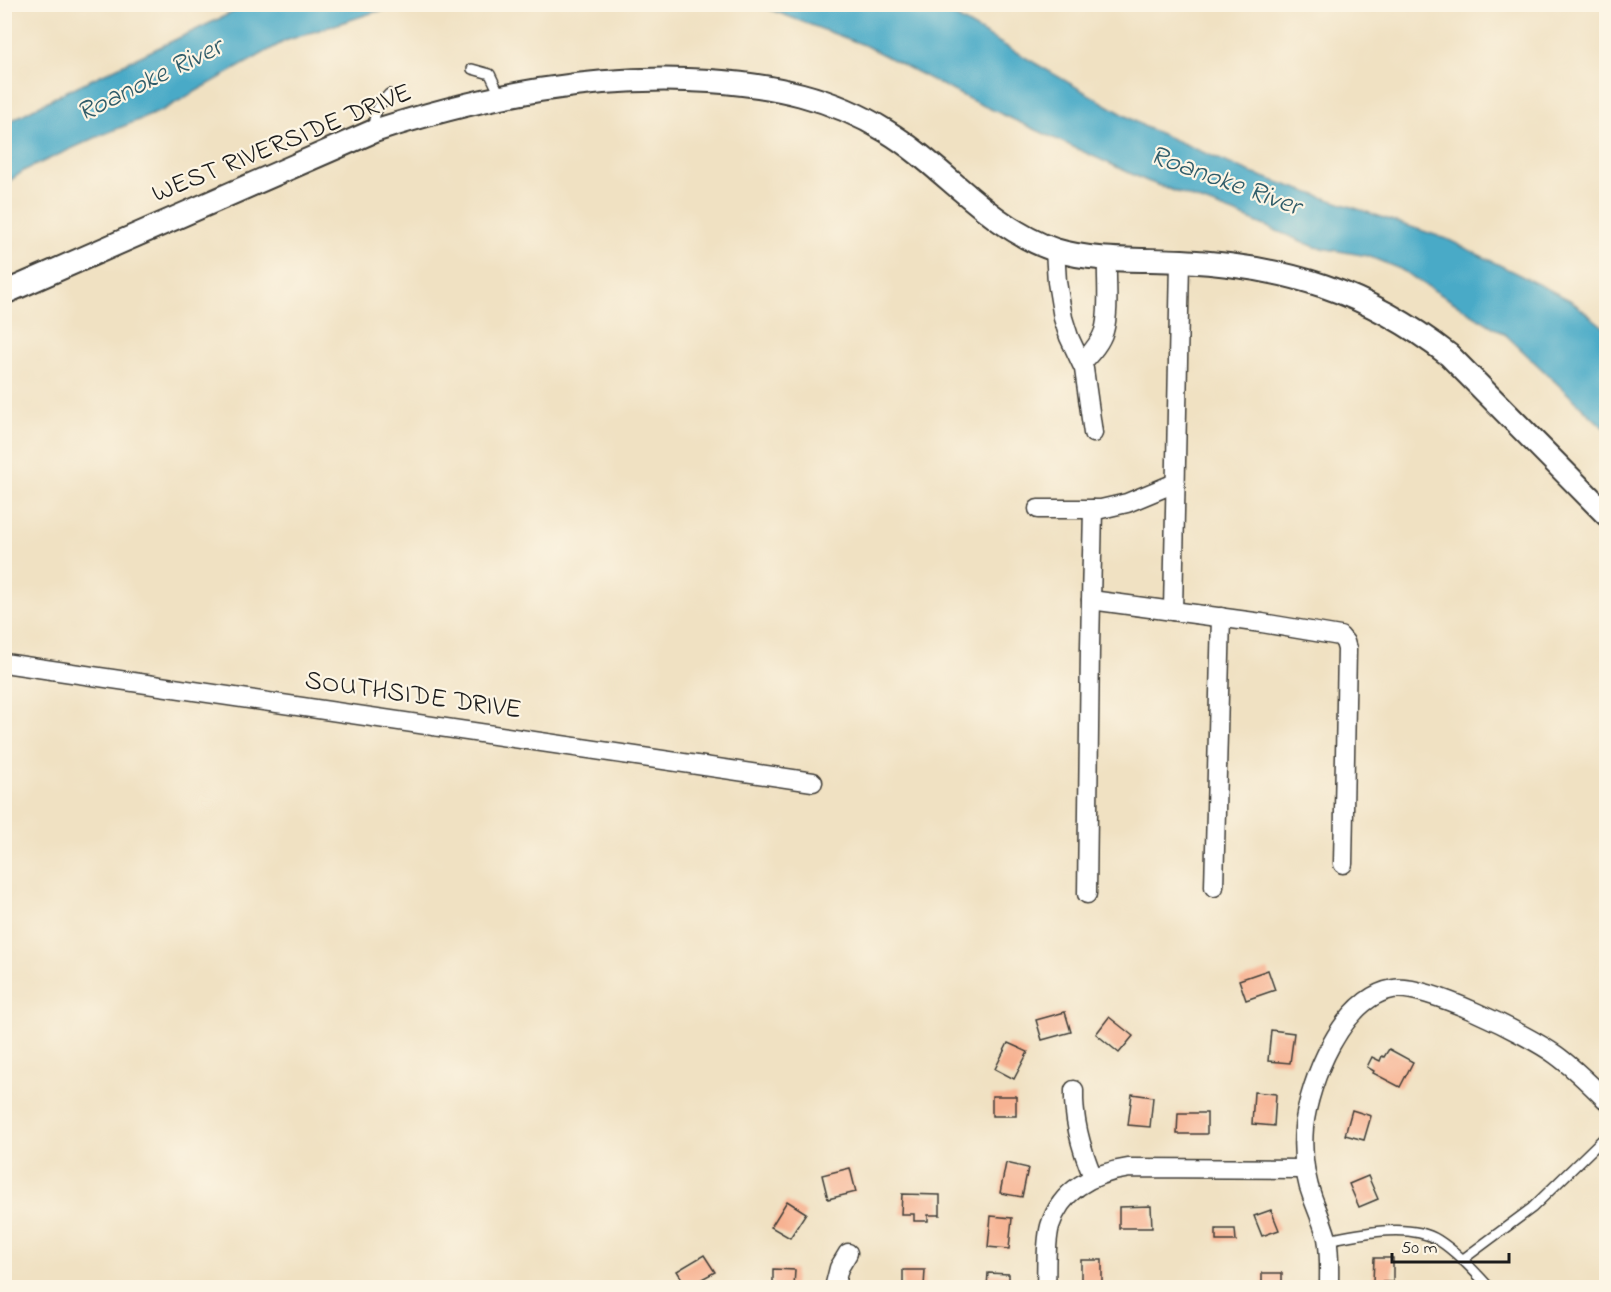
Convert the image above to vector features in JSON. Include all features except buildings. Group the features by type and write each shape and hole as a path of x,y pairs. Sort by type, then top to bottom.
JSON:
{"street":[{"name":"WEST RIVERSIDE DRIVE","path":"4,293 374,131 432,113 501,97 574,84 649,79 739,83 810,96 862,117 896,137 1014,230 1055,250 1107,258 1224,264 1298,276 1357,298 1390,314 1420,333 1449,356 1606,514"},
{"path":"1055,250 1063,318 1069,337 1082,363 1088,389 1093,434"},
{"path":"1082,363 1095,348 1106,322 1107,258"},
{"path":"1173,611 1180,261"},
{"path":"1038,509 1094,509 1127,503 1175,483"},
{"path":"1087,894 1094,509"},
{"path":"1091,600 1340,636 1347,650 1343,864"},
{"path":"1214,887 1221,617"},
{"name":"SOUTHSIDE DRIVE","path":"4,663 813,783"},
{"path":"1329,1287 1327,1240 1305,1169 1304,1126 1310,1097 1321,1064 1333,1041 1364,1003 1379,993 1393,988 1408,988 1431,993 1526,1036 1555,1054 1606,1100"},
{"path":"1074,1090 1077,1132 1093,1177"},
{"path":"1046,1287 1050,1226 1066,1197 1093,1177 1129,1168 1305,1169"},
{"path":"834,1287 839,1268 848,1253"}],"lane":[{"path":"472,69 490,74 501,97"},
{"path":"374,131 373,119 379,105 389,94"},
{"path":"1462,1260 1532,1208 1606,1136"},
{"path":"1327,1240 1362,1233 1395,1231 1416,1233 1437,1239 1490,1287"}],"water":[{"name":"Roanoke River","path":"250,4 412,5 375,12 285,41 161,111 25,170 5,184 5,124 63,93"},
{"name":"Roanoke River","path":"758,5 935,5 1145,127 1251,173 1447,239 1570,300 1606,329 1606,430 1506,335 1400,269 1368,256 1315,247 1234,213 1147,181 971,100 864,45"}]}
